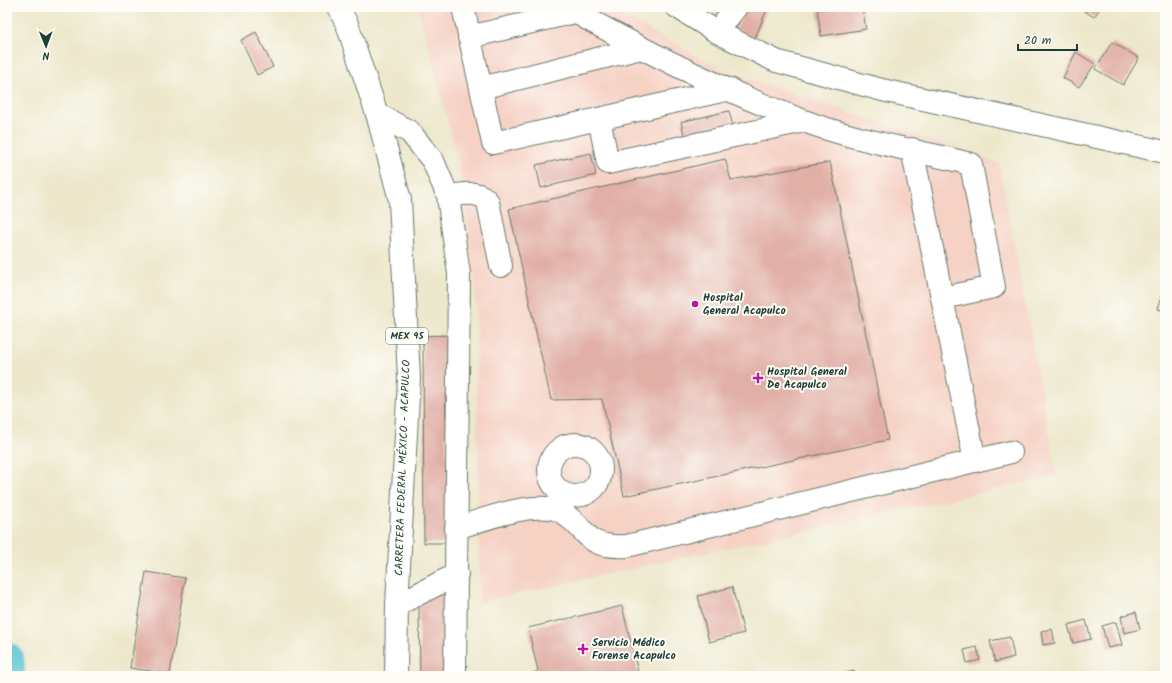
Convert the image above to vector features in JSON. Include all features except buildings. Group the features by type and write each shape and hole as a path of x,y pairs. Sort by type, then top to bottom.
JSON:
{"main road":[{"name":"CARRETERA FEDERAL MÉXICO - ACAPULCO","path":"338,7 347,24 378,114 400,200 409,378 397,605 396,676"},
{"path":"463,7 493,143 730,89"},
{"path":"677,7 717,32 776,61 882,90 1165,152"},
{"path":"717,32 736,7"},
{"path":"470,37 570,9 641,48 804,121 853,136 971,164 994,287 942,298"},
{"path":"481,88 641,48"},
{"path":"378,114 410,132 433,161 448,196 459,274 455,676"},
{"path":"599,119 608,163 804,121"},
{"path":"912,150 975,461"},
{"path":"448,196 477,194 484,196 488,202 501,266"},
{"path":"456,528 510,511 564,504 593,542 612,547 627,546 1011,452"},
{"path":"397,605 456,574"}],"shaded area":[{"name":"Hospital General De Acapulco","path":"418,7 607,7 721,69 999,163 1057,476 480,602 475,281 459,164"}],"waterway":[{"path":"7,660 8,676"}],"place":[{"name":"Hospital General Acapulco","path":"695,304"},
{"name":"Hospital General De Acapulco","path":"758,378"},
{"name":"Servicio Médico Forense Acapulco","path":"583,649"}]}
